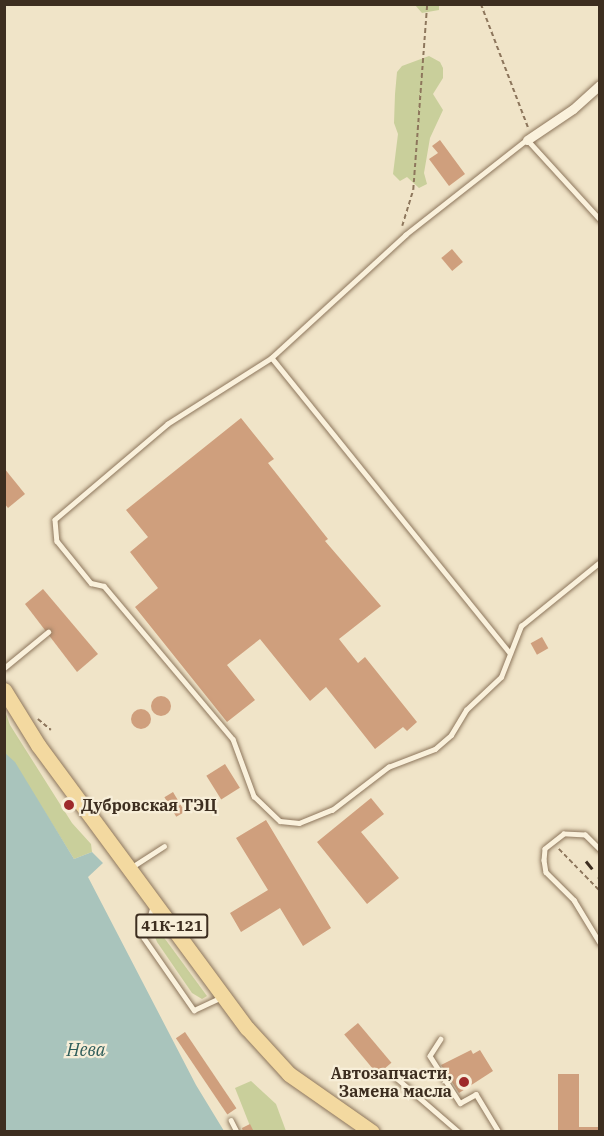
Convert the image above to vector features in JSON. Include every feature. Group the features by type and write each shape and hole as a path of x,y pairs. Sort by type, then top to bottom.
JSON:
{"main road":[{"name":"41К-121","path":"4,690 38,745 224,997 290,1074 366,1129"}],"street":[{"path":"529,138 573,109 600,85"}],"lane":[{"path":"600,220 529,138 406,235 272,358 168,424 55,520 57,541 91,583 104,586 232,739 254,796 280,821 299,823 333,810 388,767 435,749 452,735 466,710 501,677 521,626 600,562"},
{"path":"272,358 510,653"},
{"path":"4,669 48,632"},
{"path":"600,850 577,832 552,841 545,849 546,872 574,900 600,943"},
{"path":"130,869 164,846"},
{"path":"154,902 144,938 194,1010 224,997"},
{"path":"441,1039 430,1056 460,1103 476,1094 499,1131"},
{"path":"393,1075 459,1131"},
{"path":"231,1119 237,1131"}],"path":[{"path":"402,226 413,190 427,4"},
{"path":"481,4 529,138"},
{"path":"552,841 579,874 600,891"}],"green space":[{"path":"415,5 439,5 439,10 422,13"},
{"path":"429,56 440,62 443,68 443,78 433,94 443,110 430,138 424,173 427,184 419,188 407,177 400,181 393,174 398,134 394,123 395,94 397,72 402,66"},
{"path":"4,708 10,725 72,823 91,844 92,852 74,859 33,793 5,758"},
{"path":"157,928 207,996 202,999 192,993 157,942 153,932"},
{"path":"251,1081 276,1104 286,1131 252,1131 235,1088"}],"water":[{"name":"Нева","path":"5,753 15,762 74,859 92,852 103,863 88,877 196,1085 224,1131 5,1131"}],"building":[{"path":"440,140 465,174 449,186 429,159 438,153 432,146"},
{"path":"452,249 463,262 452,271 441,258"},
{"path":"241,418 274,459 268,463 328,539 325,541 381,606 339,639 358,663 365,657 417,722 407,731 403,727 375,749 326,687 310,701 260,639 227,665 255,700 227,722 135,607 158,588 130,552 148,537 126,510"},
{"path":"4,468 25,494 8,508 4,503"},
{"path":"43,589 98,654 77,672 25,604"},
{"path":"542,637 548,648 537,655 531,643"},
{"path":"161,696 168,699 171,706 168,713 161,716 154,713 151,706 154,699"},
{"path":"141,709 148,712 151,719 148,726 141,729 134,726 131,719 134,712"},
{"path":"225,764 240,788 221,799 206,776"},
{"path":"173,792 185,812 176,817 164,797"},
{"path":"371,798 384,814 361,832 399,878 367,904 317,842"},
{"path":"266,820 331,928 303,946 280,908 241,932 230,913 268,890 236,838"},
{"path":"358,1023 391,1063 378,1074 344,1035"},
{"path":"185,1032 236,1108 227,1114 176,1038"},
{"name":"Автозапчасти, Замена масла","path":"471,1050 473,1054 480,1050 493,1071 459,1093 441,1065"},
{"path":"558,1074 579,1074 579,1127 600,1127 600,1132 558,1132"},
{"path":"250,1124 254,1132 243,1132 242,1128"}],"railway":[{"path":"586,861 600,878"}],"place":[{"name":"Дубровская ТЭЦ","path":"69,805"},
{"name":"Автозапчасти, Замена масла","path":"464,1082"}]}
